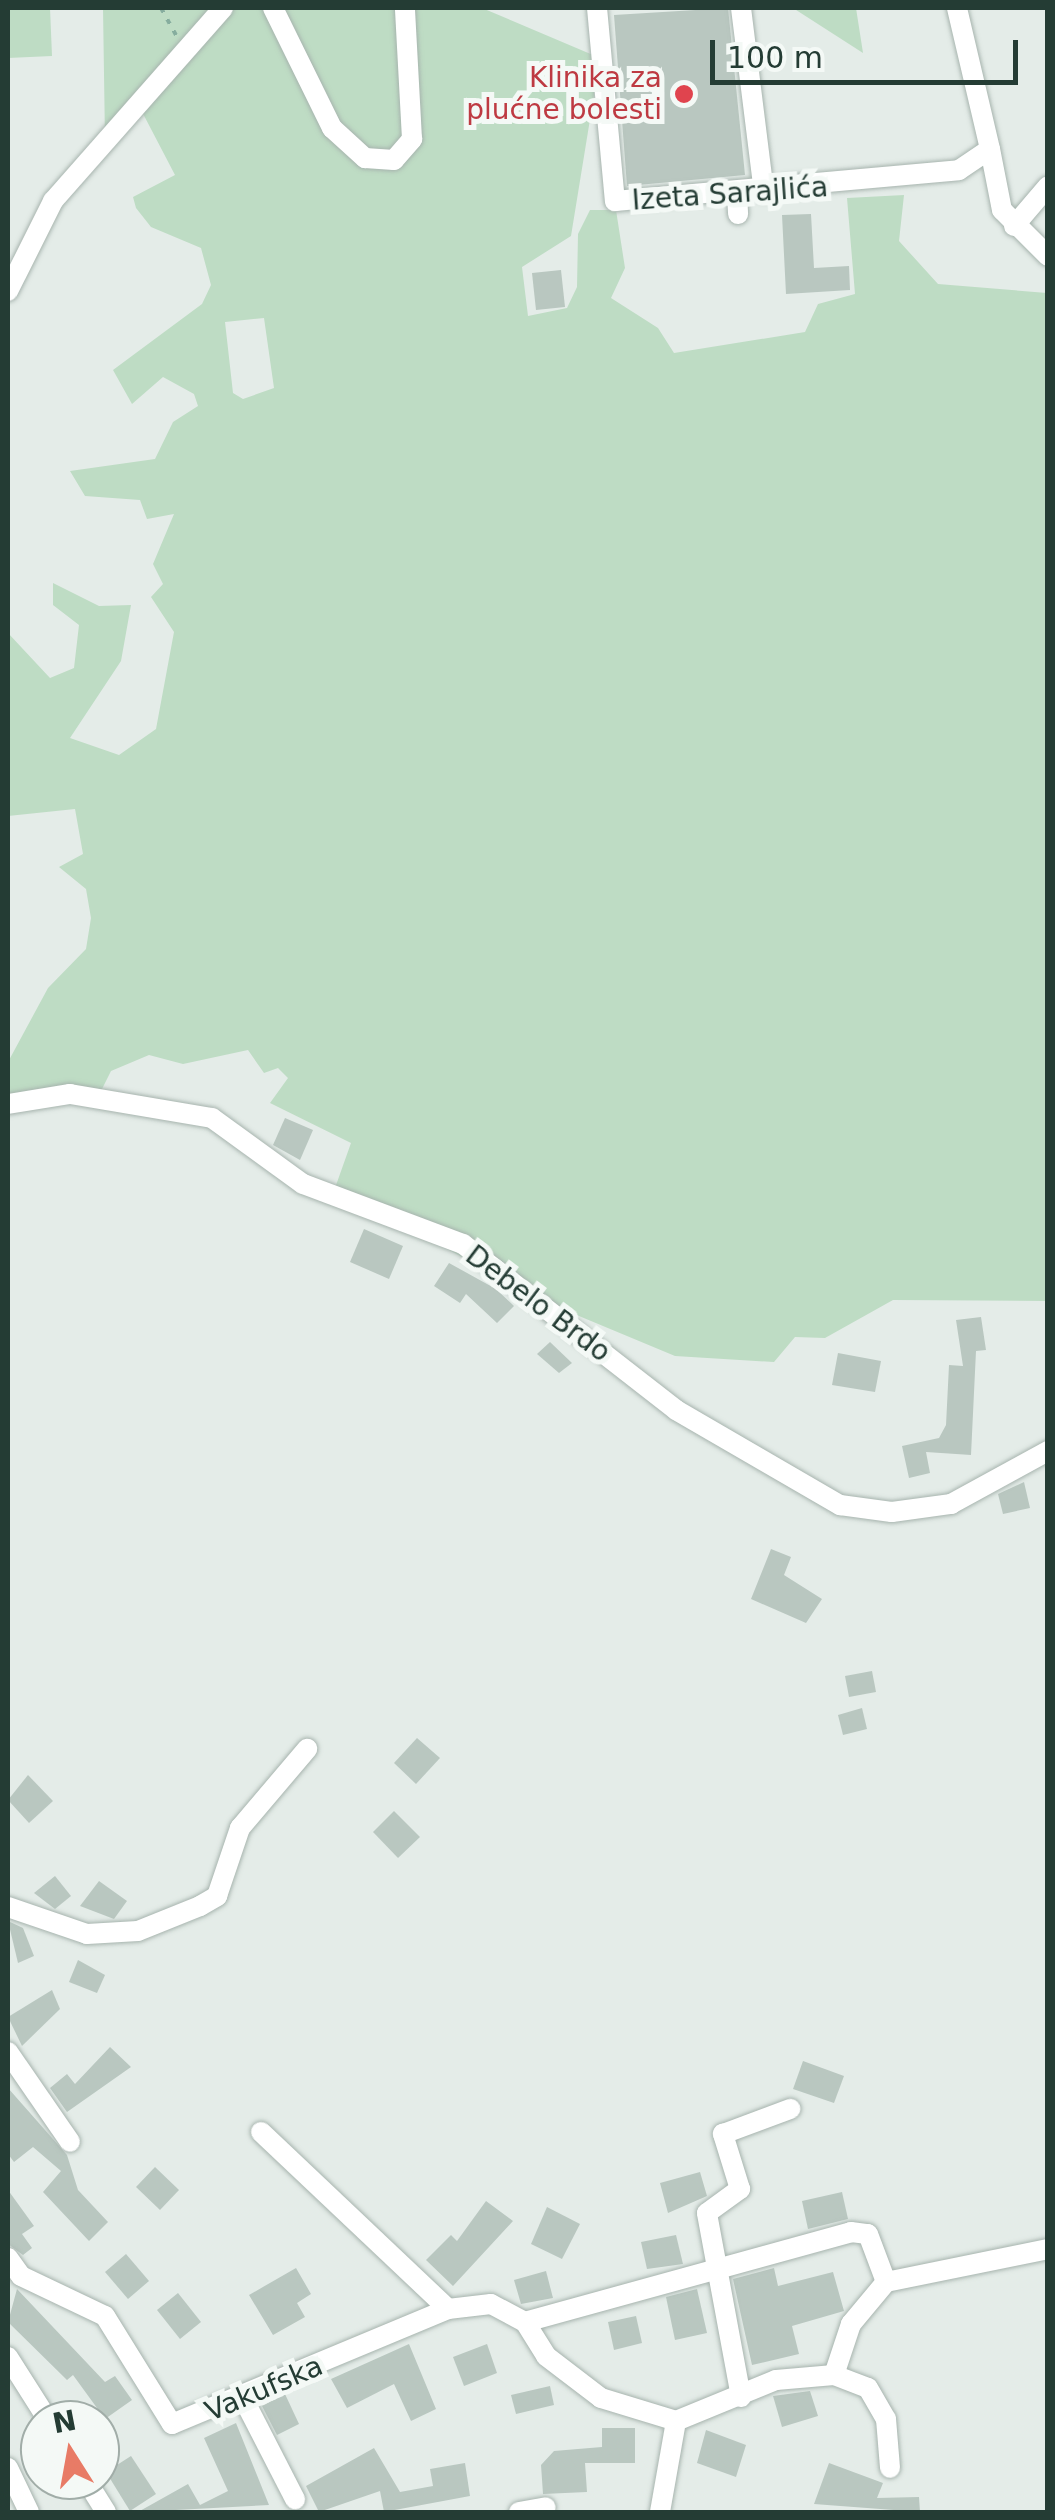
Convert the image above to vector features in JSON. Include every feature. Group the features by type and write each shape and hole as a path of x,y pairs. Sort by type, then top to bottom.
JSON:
{"street":[{"path":"8,292 53,201 222,8"},
{"path":"273,8 332,128 365,158 394,160 412,139 406,8"},
{"name":"Izeta Sarajlića","path":"597,8 603,140 616,201 738,204 764,192 860,185 959,170 990,149"},
{"path":"741,8 764,192"},
{"path":"957,8 1002,210 1048,256"},
{"path":"1014,226 1048,186"},
{"path":"626,200 630,223"},
{"name":"Debelo Brdo","path":"8,1104 70,1094 212,1118 303,1184 463,1244 676,1410 840,1505 892,1512 951,1504 1048,1451"},
{"path":"8,1907 87,1934 138,1930 200,1906 217,1896 240,1828 307,1749"},
{"path":"8,2052 70,2142"},
{"path":"741,2396 707,2213 740,2189 723,2134 790,2109"},
{"path":"261,2132 448,2309"},
{"path":"886,2282 868,2234 851,2232 525,2322 546,2356 600,2398 676,2421 776,2380 834,2375 868,2388 886,2419 890,2468"},
{"path":"834,2375 850,2324 886,2282 1048,2249"},
{"name":"Vakufska","path":"8,2258 21,2276 104,2316 172,2424 243,2398 448,2309 491,2304 525,2322"},
{"path":"8,2357 35,2400"},
{"path":"243,2398 296,2499"},
{"path":"660,2512 676,2421"},
{"path":"8,2468 28,2512"},
{"path":"519,2512 546,2507"}],"path":[{"path":"162,8 184,53"}],"green space":[{"path":"8,8 50,8 52,56 8,58"},
{"path":"103,8 482,8 600,58 571,236 522,267 528,316 567,308 577,287 578,234 590,210 616,210 625,268 611,298 658,328 674,353 805,332 818,304 855,294 847,198 904,195 899,241 938,284 1047,293 1047,1301 893,1300 825,1338 795,1337 774,1362 675,1356 543,1301 335,1188 351,1143 270,1103 288,1078 278,1068 264,1073 248,1050 183,1064 149,1055 111,1071 97,1099 8,1104 8,1062 48,988 86,949 91,918 86,889 59,867 83,854 75,809 8,816 8,633 50,678 74,668 79,625 53,605 53,583 99,606 131,605 121,661 70,738 119,755 156,729 174,632 151,597 163,584 153,564 174,514 147,519 140,500 85,496 70,471 155,459 173,422 198,406 194,394 163,377 132,404 113,370 202,304 211,285 201,248 151,227 136,208 133,197 175,175 139,106 105,140","holes":["264,318 274,388 243,399 233,393 225,322"]},
{"path":"793,8 856,8 863,53"}],"building":[{"path":"728,8 745,175 627,186 614,15"},
{"path":"811,214 814,268 849,266 850,290 786,294 782,215"},
{"path":"561,270 565,307 536,310 532,273"},
{"path":"285,1118 313,1130 300,1160 273,1145"},
{"path":"364,1229 403,1246 389,1279 350,1262"},
{"path":"449,1263 496,1289 514,1306 497,1323 466,1294 460,1303 434,1286"},
{"path":"981,1317 986,1350 976,1351 971,1455 926,1452 930,1473 909,1478 902,1446 939,1438 946,1425 949,1365 963,1366 956,1320"},
{"path":"550,1342 572,1363 559,1373 537,1354"},
{"path":"838,1353 881,1361 875,1392 832,1385"},
{"path":"1024,1482 1030,1508 1003,1514 998,1494"},
{"path":"771,1549 791,1557 784,1575 822,1599 806,1623 751,1599"},
{"path":"872,1671 876,1692 849,1697 845,1676"},
{"path":"862,1708 867,1729 843,1735 838,1715"},
{"path":"417,1738 440,1758 416,1784 394,1763"},
{"path":"28,1775 53,1801 29,1823 8,1800"},
{"path":"394,1811 420,1837 398,1858 373,1832"},
{"path":"55,1876 71,1896 55,1909 34,1893"},
{"path":"99,1881 127,1901 114,1919 80,1906"},
{"path":"8,1921 23,1928 34,1956 18,1963"},
{"path":"78,1960 105,1975 97,1993 69,1982"},
{"path":"52,1990 60,2009 22,2046 8,2017"},
{"path":"110,2047 131,2067 67,2112 50,2088 67,2074 75,2084"},
{"path":"803,2061 844,2076 834,2103 793,2089"},
{"path":"8,2088 67,2155 78,2190 108,2222 89,2241 43,2192 61,2171 33,2147 14,2162 8,2154"},
{"path":"155,2167 179,2190 160,2210 136,2187"},
{"path":"700,2172 707,2196 668,2213 660,2183"},
{"path":"8,2190 34,2226 22,2234 32,2248 23,2255 8,2244"},
{"path":"842,2192 848,2219 808,2229 802,2201"},
{"path":"486,2201 513,2221 453,2286 426,2260 451,2235 457,2241"},
{"path":"547,2207 580,2224 562,2259 531,2244"},
{"path":"676,2235 683,2264 647,2269 641,2242"},
{"path":"126,2254 149,2281 128,2299 105,2272"},
{"path":"296,2268 311,2294 297,2303 305,2317 273,2335 249,2295"},
{"path":"774,2268 778,2286 833,2272 844,2311 792,2326 799,2354 752,2365 733,2279"},
{"path":"546,2271 553,2298 521,2304 514,2280"},
{"path":"17,2289 105,2382 115,2376 132,2400 120,2408 120,2400 91,2400 73,2375 67,2380 8,2322"},
{"path":"697,2289 707,2333 675,2340 666,2297"},
{"path":"178,2293 201,2322 180,2339 157,2310"},
{"path":"636,2316 642,2343 614,2350 608,2322"},
{"path":"409,2344 436,2409 411,2421 394,2384 347,2408 331,2379"},
{"path":"487,2344 497,2373 464,2386 453,2357"},
{"path":"550,2386 554,2405 516,2414 511,2395"},
{"path":"810,2391 818,2416 782,2427 773,2396"},
{"path":"285,2394 299,2424 277,2435 262,2406"},
{"path":"236,2423 269,2505 138,2512 188,2484 200,2505 228,2491 204,2438"},
{"path":"602,2428 635,2428 635,2463 585,2463 587,2492 543,2494 541,2465 554,2451 602,2447"},
{"path":"706,2430 746,2445 736,2477 697,2463"},
{"path":"374,2448 400,2492 433,2486 430,2469 465,2463 470,2496 384,2512 380,2491 319,2512 306,2486"},
{"path":"131,2456 156,2494 130,2511 120,2495 120,2463"},
{"path":"829,2463 883,2483 877,2498 919,2497 920,2512 814,2504"}],"place":[{"name":"Klinika za plućne bolesti","path":"684,94"}]}
